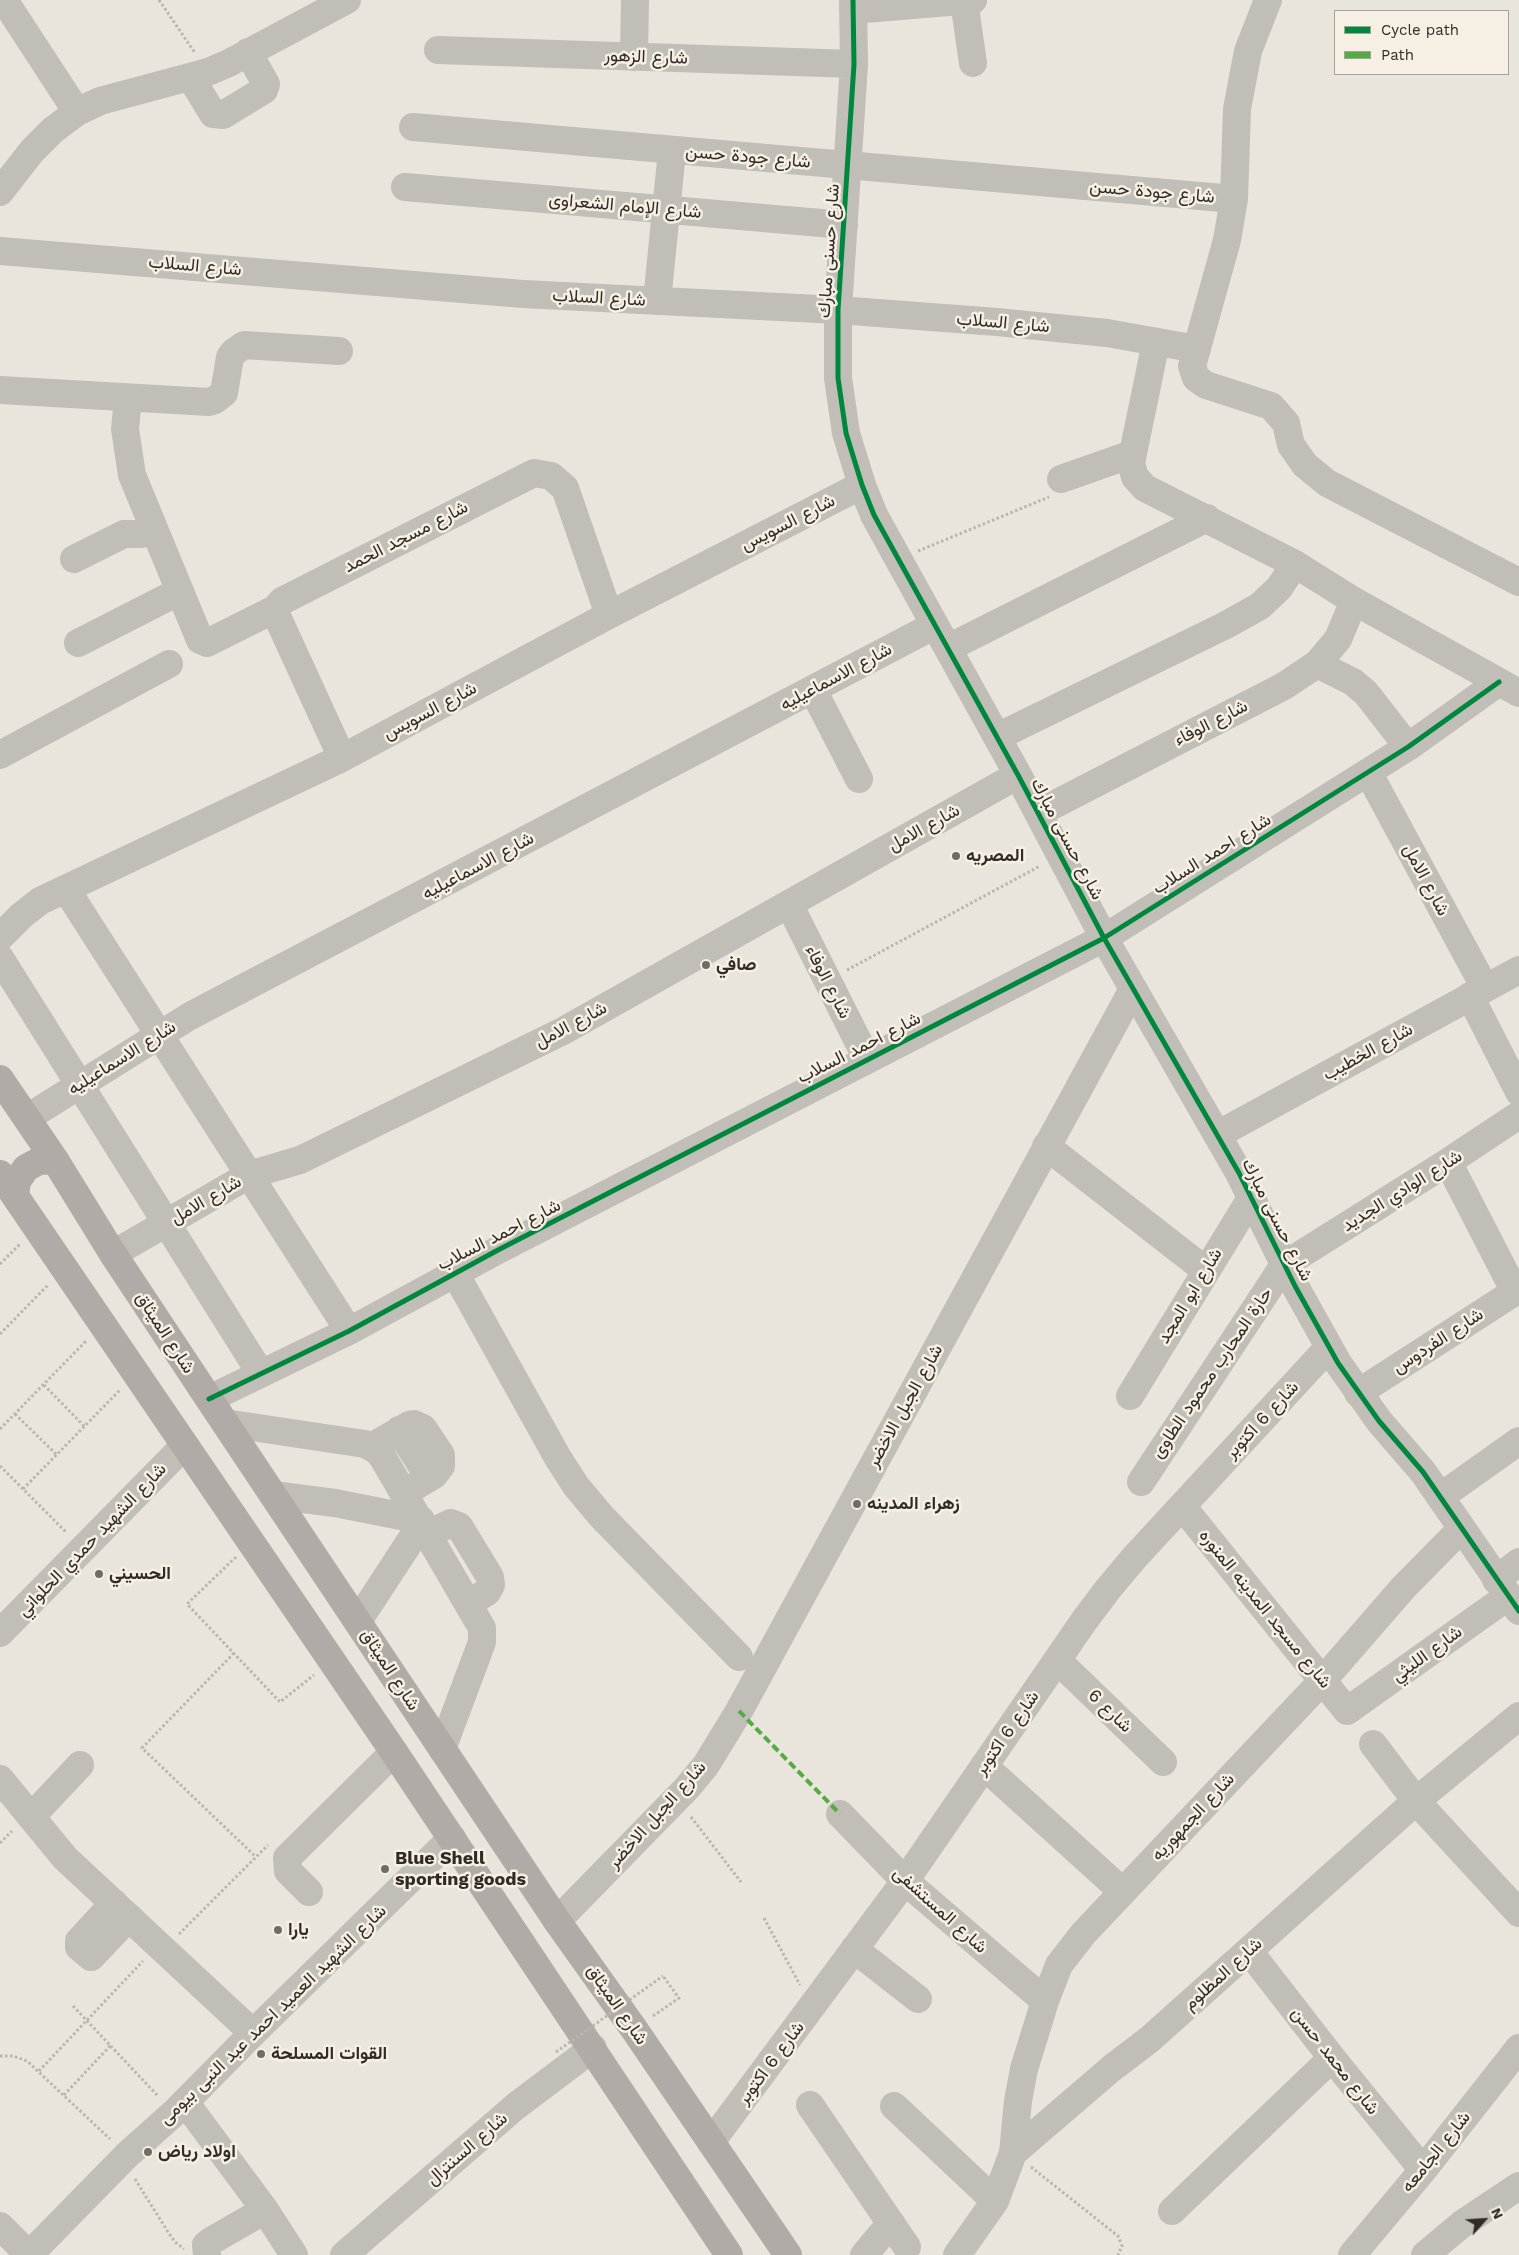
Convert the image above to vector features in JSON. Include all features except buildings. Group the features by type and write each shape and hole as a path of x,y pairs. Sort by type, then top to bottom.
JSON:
{"main road":[{"name":"شارع الميثاق","path":"2,1090 27,1118 208,1398 557,1921 634,2029 788,2255"},
{"path":"55,1160 39,1160 26,1168 17,1181 7,1188 36,1227 394,1752 593,2048 729,2255"}],"street":[{"path":"4,0 77,112"},
{"path":"0,192 32,151 53,130 77,112 100,101 199,75 248,52 347,0"},
{"path":"634,57 635,0"},
{"path":"1268,0 1248,52 1237,109 1234,199 1228,240 1192,366 1196,378 1206,384 1271,406 1286,423 1291,445 1305,464 1327,483 1519,582"},
{"path":"853,5 959,1 973,63"},
{"name":"شارع حسنى مبارك","path":"853,5 854,64 838,310 838,378 846,432 862,485 874,515 1018,775 1104,938 1217,1135 1329,1347 1358,1393 1440,1497 1508,1596"},
{"name":"شارع الزهور","path":"438,50 854,64"},
{"path":"199,75 212,114 223,116 264,90 266,84 248,52"},
{"name":"شارع جودة حسن","path":"413,127 1234,199"},
{"path":"658,301 672,150"},
{"name":"شارع الإمام الشعراوى","path":"406,187 844,225"},
{"name":"شارع السلاب","path":"0,251 523,294 838,310 1052,327 1197,349"},
{"path":"1156,342 1131,463 1135,477 1145,488 1295,564 1354,601 1509,688"},
{"path":"0,390 209,402 215,400 226,389 230,357 244,345 339,351"},
{"path":"78,643 180,591 137,491 128,460 125,428 128,398"},
{"path":"1061,479 1132,454"},
{"name":"شارع مسجد الحمد","path":"180,591 200,640 204,643 275,609 282,601 534,472 551,476 565,488 609,615"},
{"name":"شارع السويس","path":"0,937 34,906 66,889 342,758 609,615 862,485"},
{"name":"شارع الاسماعيليه","path":"27,1118 159,1034 813,690 942,637 1207,518"},
{"path":"74,559 124,534 141,534 153,529"},
{"path":"997,737 1226,625 1260,606 1278,588 1295,564"},
{"name":"شارع الوفاء","path":"1038,813 1284,686 1317,664 1338,638 1354,601"},
{"path":"275,609 342,758"},
{"path":"0,755 169,664"},
{"path":"1317,664 1353,682 1366,693 1408,747"},
{"name":"شارع احمد السلاب","path":"208,1398 349,1330 867,1059 1104,938 1408,747 1509,688"},
{"path":"813,690 859,779"},
{"name":"شارع الامل","path":"1368,772 1477,992 1519,1092"},
{"name":"شارع الامل","path":"114,1254 249,1175 300,1160 563,1031 1018,775"},
{"path":"66,889 349,1330"},
{"name":"شارع الوفاء","path":"789,904 867,1059"},
{"path":"0,958 261,1374"},
{"name":"شارع الخطيب","path":"1217,1135 1519,970"},
{"name":"شارع الجبل الاخضر","path":"557,1921 677,1799 706,1765 739,1711 1133,989"},
{"name":"شارع الوادي الجديد","path":"1284,1265 1519,1115"},
{"path":"1046,1146 1205,1270"},
{"path":"1448,1162 1517,1290"},
{"name":"شارع ابو المجد","path":"1130,1396 1205,1270 1251,1198"},
{"name":"حارة المحارب محمود الطاوى","path":"1141,1482 1284,1265"},
{"path":"455,1273 558,1458 576,1486 609,1524 738,1657"},
{"name":"شارع الفردوس","path":"1358,1393 1517,1290"},
{"name":"شارع 6 اكتوبر","path":"711,2142 905,1881 1108,1589 1329,1347"},
{"path":"225,1423 358,1443 371,1446 383,1458 482,1628 482,1642 442,1749"},
{"path":"371,1446 409,1425 419,1425 423,1428 441,1455 441,1466 438,1471 404,1493"},
{"path":"1440,1497 1519,1441"},
{"name":"شارع الشهيد حمدي الحلواني","path":"0,1634 184,1446"},
{"path":"273,1494 335,1503 424,1526"},
{"name":"شارع مسجد المدينه المنوره","path":"1182,1506 1348,1711"},
{"path":"358,1621 424,1526"},
{"name":"شارع الجمهوريه","path":"1013,2153 1020,2085 1045,2001 1059,1965 1083,1934 1122,1891 1323,1680 1403,1588 1462,1529"},
{"path":"1508,1596 1519,1562"},
{"name":"شارع الليثي","path":"1348,1711 1508,1596"},
{"name":"شارع 6","path":"1057,1660 1163,1762"},
{"name":"شارع المظلوم","path":"957,2255 995,2201 1013,2153 1112,2068 1150,2039 1416,1801 1519,1716"},
{"path":"1372,1744 1416,1801 1519,1914"},
{"path":"309,1892 286,1867 287,1858 300,1843 394,1752"},
{"path":"31,1817 80,1765"},
{"path":"984,1766 1122,1891"},
{"path":"0,1779 65,1858 254,2032"},
{"name":"شارع المستشفى","path":"840,1814 905,1881 1045,2001"},
{"name":"شارع الشهيد العميد احمد عبد النبى بيومى","path":"29,2255 125,2157 179,2108 452,1838"},
{"path":"854,1950 918,1999"},
{"name":"شارع محمد حسن","path":"1250,1950 1332,2058 1423,2170"},
{"name":"شارع السنترال","path":"344,2255 516,2106 593,2048"},
{"name":"شارع الجامعه","path":"1352,2255 1423,2170 1519,2048"},
{"path":"1172,2211 1332,2058"},
{"path":"810,2105 908,2247"},
{"path":"894,2106 995,2201"},
{"path":"179,2108 265,2210 294,2255"},
{"path":"1426,2255 1462,2224 1519,2186"},
{"path":"198,2254 211,2241 265,2210"},
{"path":"864,2255 891,2223"},
{"path":"0,2226 29,2255"}],"path":[{"path":"159,0 199,75"},
{"path":"898,559 1062,492 1059,481 1061,479"},
{"path":"827,980 1060,855"},
{"path":"0,1264 36,1227"},
{"path":"0,1334 64,1269"},
{"path":"0,1429 102,1325"},
{"path":"23,1489 136,1374"},
{"path":"44,1385 85,1427"},
{"path":"15,1414 57,1455"},
{"path":"0,1467 83,1549"},
{"path":"251,1543 187,1604 280,1702 331,1662"},
{"path":"234,1653 142,1748 255,1856"},
{"path":"677,1799 741,1882"},
{"path":"39,2071 87,2020 266,1846 280,1840 300,1843"},
{"path":"764,1918 812,2008"},
{"path":"556,2052 663,1976 679,1998 634,2029"},
{"path":"73,2006 111,2045 179,2108"},
{"path":"64,2095 111,2045"},
{"path":"0,2056 13,2056 20,2059 39,2071 64,2095 125,2157 175,2242 198,2254"},
{"path":"1013,2153 1118,2236 1122,2246 1118,2255"}],"marked path":[{"path":"739,1711 840,1814"}],"cycle path":[{"path":"853,0 854,64 838,310 838,378 846,433 862,485 874,515 1018,775 1104,938 1239,1173 1295,1286 1338,1363 1379,1421 1423,1472 1519,1611"},
{"path":"209,1399 349,1331 498,1250 1104,938 1408,747 1499,682"}],"place":[{"name":"المصريه","path":"956,856"},
{"name":"صافي","path":"706,965"},
{"name":"زهراء المدينه","path":"857,1504"},
{"name":"الحسيني","path":"99,1574"},
{"name":"Blue Shell sporting goods","path":"385,1869"},
{"name":"يارا","path":"278,1930"},
{"name":"القوات المسلحة","path":"261,2054"},
{"name":"اولاد رياض","path":"148,2152"}]}
